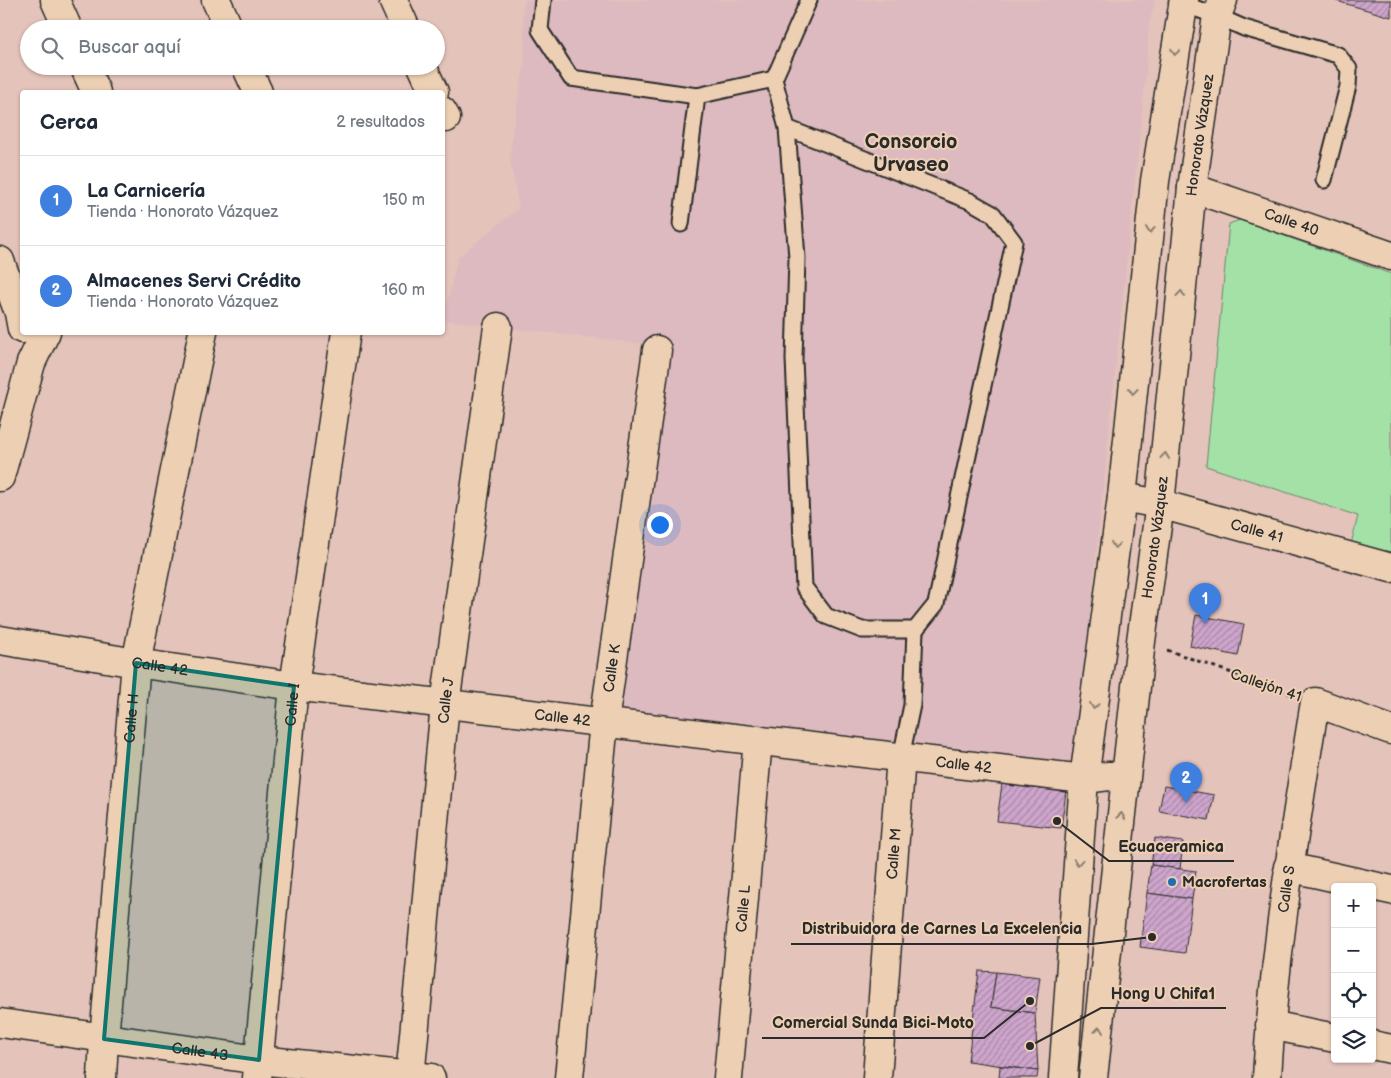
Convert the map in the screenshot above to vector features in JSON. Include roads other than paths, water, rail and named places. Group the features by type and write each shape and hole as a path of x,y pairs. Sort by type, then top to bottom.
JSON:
{"street":[{"path":"55,0 64,20"},
{"path":"216,0 225,20"},
{"path":"393,0 402,20"},
{"path":"1063,1078 1084,779 1122,497 1155,181 1180,1"},
{"name":"Honorato Vázquez","path":"1093,1078 1125,777 1160,504 1192,188 1220,8"},
{"path":"88,75 95,90"},
{"path":"250,75 257,90"},
{"path":"426,75 433,90"},
{"name":"Calle 40","path":"1192,188 1391,256"},
{"path":"0,261 20,322"},
{"name":"Calle J","path":"417,1077 445,704 498,327"},
{"path":"24,335 31,363"},
{"path":"0,478 31,363 45,335"},
{"name":"Calle H","path":"102,1078 136,663 202,335"},
{"name":"Calle I","path":"258,1069 294,686 346,335"},
{"name":"Calle K","path":"569,1078 604,722 657,350"},
{"name":"Calle 41","path":"1122,497 1160,504 1391,568"},
{"name":"Calle 42","path":"0,640 136,663 294,686 1084,779 1109,776 1125,777"},
{"name":"Callejón 41","path":"1315,702 1391,730"},
{"name":"Calle S","path":"1267,1078 1270,1025 1288,867 1315,702"},
{"name":"Calle L","path":"728,1078 758,740"},
{"name":"Calle M","path":"877,1078 901,757"},
{"path":"1288,867 1391,890"},
{"name":"Calle 43","path":"0,1023 104,1039 258,1069 417,1077"},
{"path":"1270,1025 1331,1037"},
{"path":"1376,1046 1391,1049"}],"lane":[{"path":"543,0 540,30 571,78 697,96 774,79"},
{"path":"787,128 970,201 993,214 1014,242 936,604 915,630 862,630 826,616 804,587 794,359 797,258 787,128 774,79 809,0"},
{"path":"1180,1 1220,8 1244,28 1338,55 1349,69 1348,86 1324,180"},
{"path":"681,224 697,96"},
{"name":"Calle M","path":"901,757 912,705 915,630"}],"place":[{"name":"La Carnicería","path":"1205,624"},
{"name":"Almacenes Servi Crédito","path":"1186,803"},
{"name":"Ecuaceramica","path":"1057,821"},
{"name":"Macrofertas","path":"1172,882"},
{"name":"Distribuidora de Carnes La Excelencia","path":"1152,937"},
{"name":"Comercial Sunda Bici-Moto","path":"1030,1001"},
{"name":"Hong U Chifa1","path":"1030,1046"}],"district":[{"name":"Consorcio Urvaseo","path":"911,152"}]}
